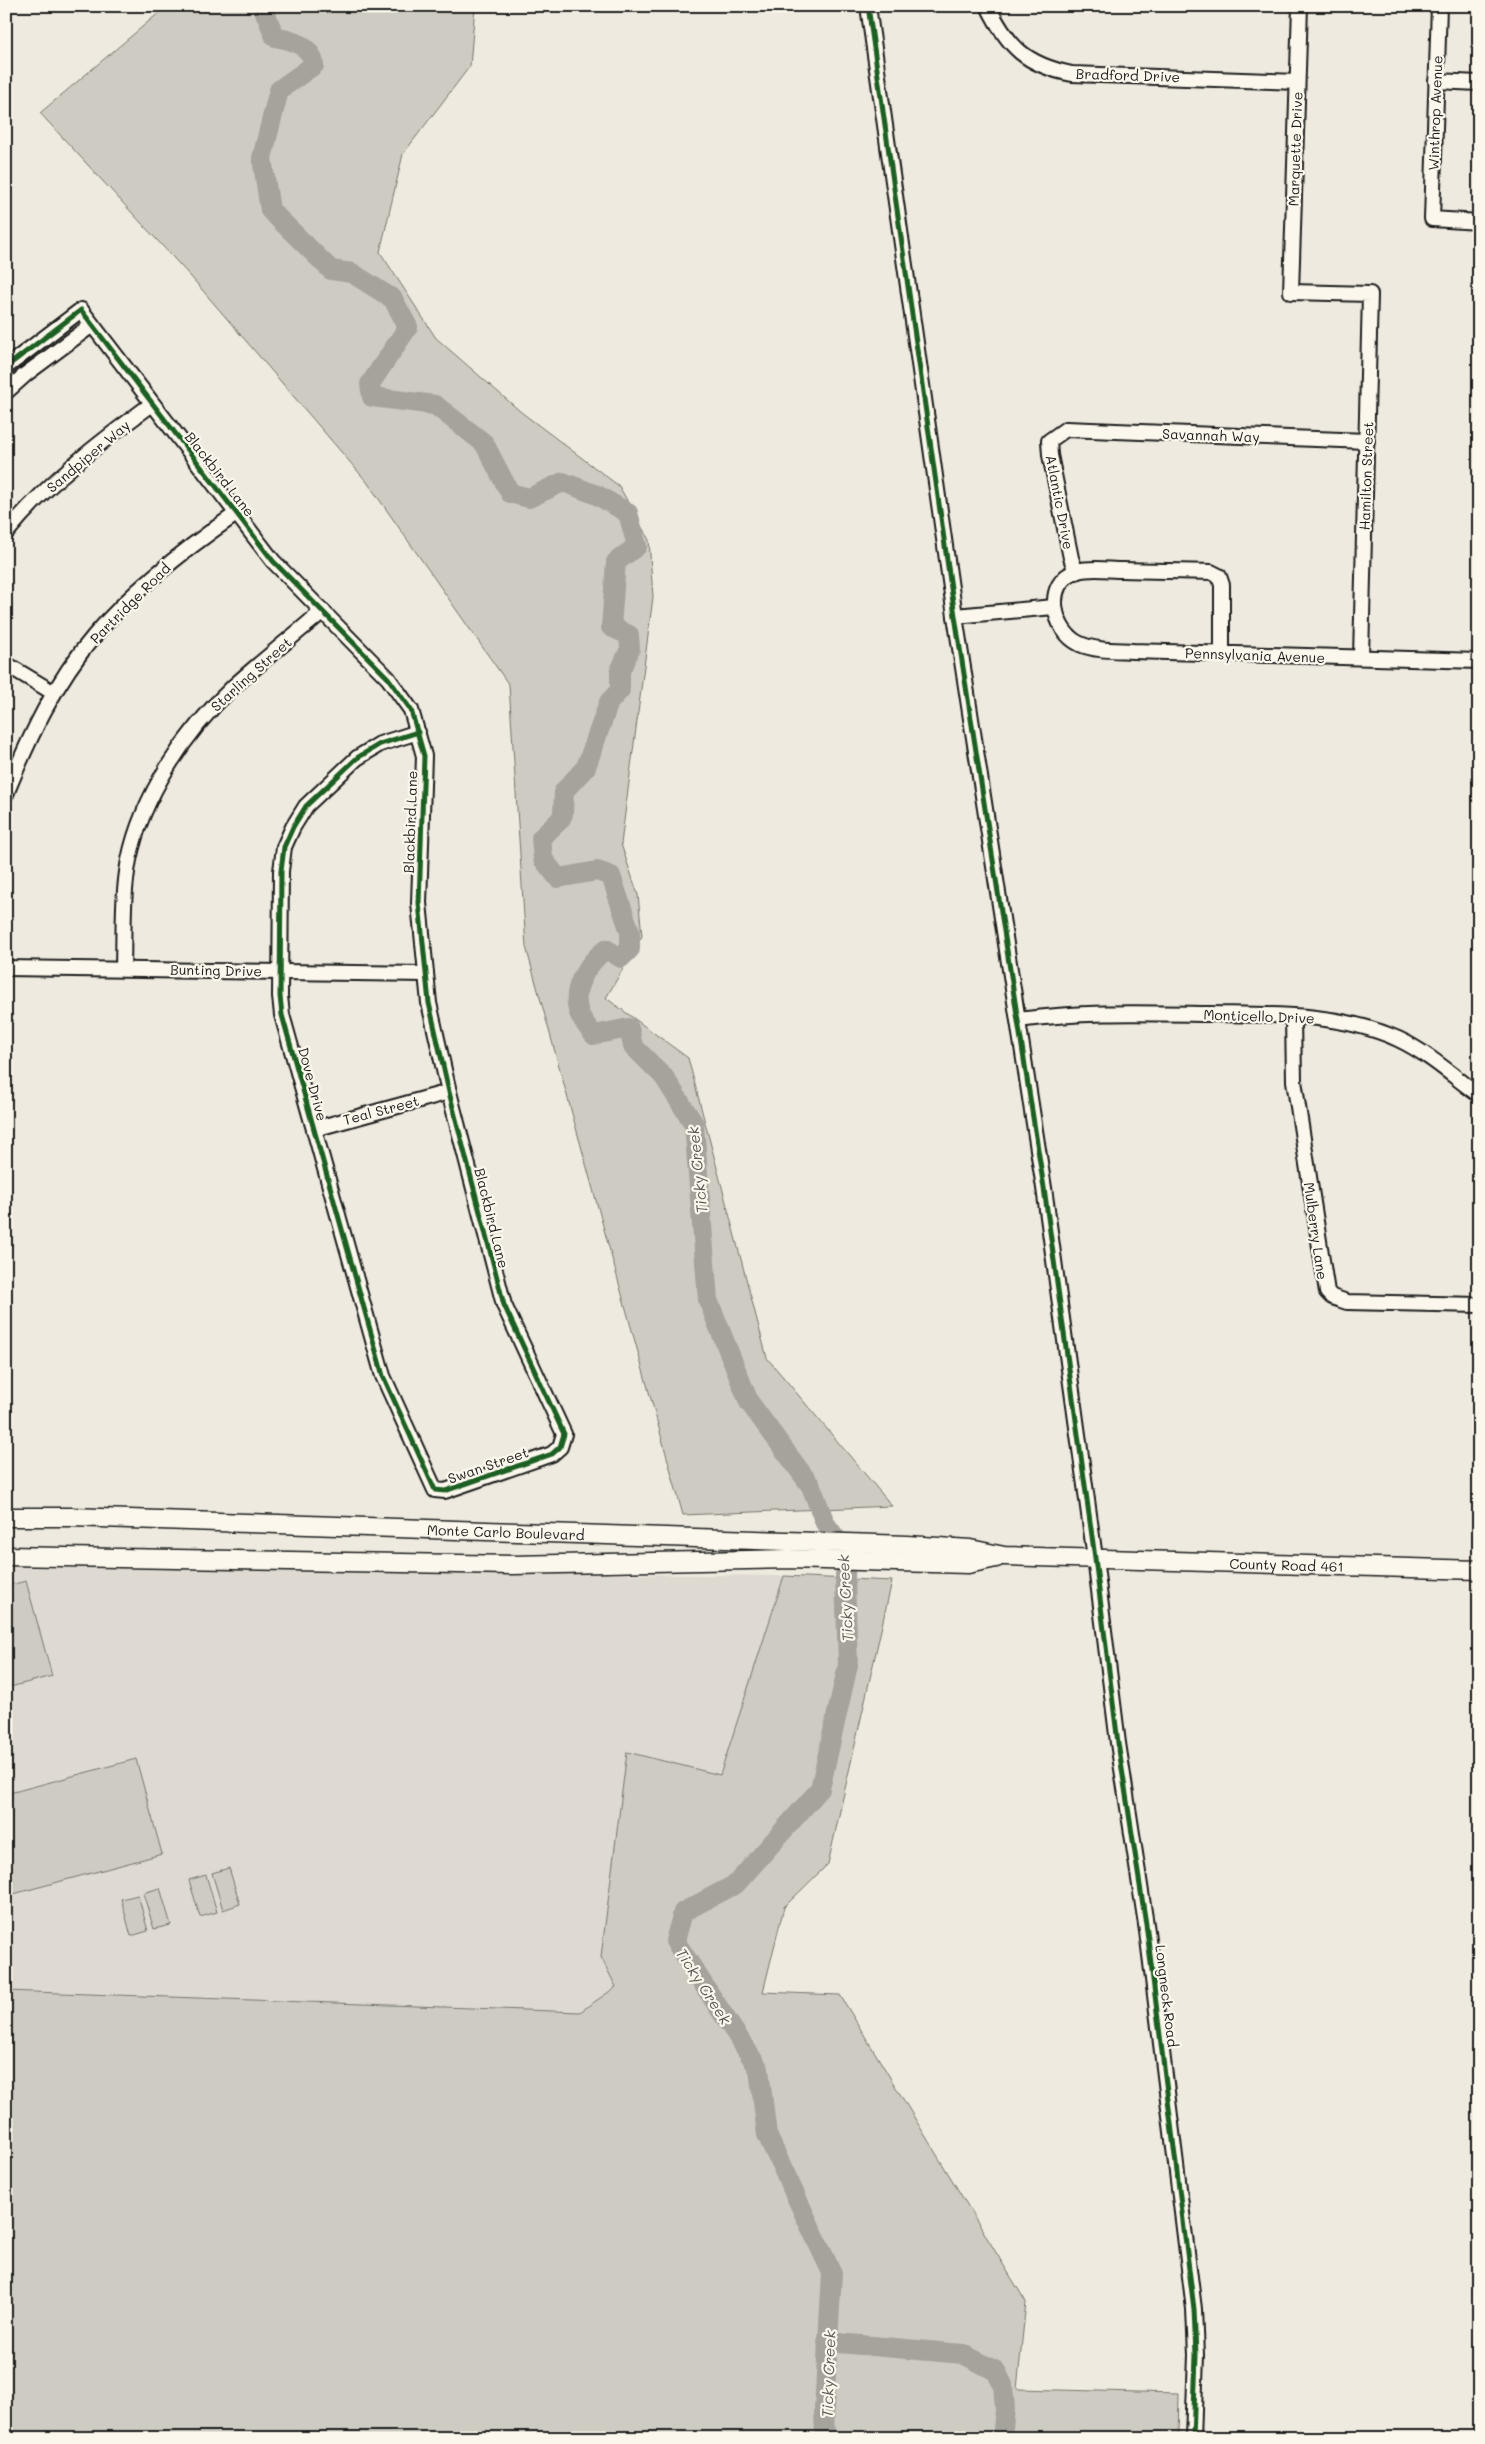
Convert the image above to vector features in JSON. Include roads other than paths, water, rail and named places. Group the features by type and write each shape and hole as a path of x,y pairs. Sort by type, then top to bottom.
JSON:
{"main road":[{"name":"Monte Carlo Boulevard","path":"6,1517 71,1517 790,1551 908,1554 970,1549 1004,1556 1096,1558"},
{"name":"Monte Carlo Boulevard","path":"6,1556 512,1565 790,1551"},
{"name":"County Road 461","path":"1096,1558 1479,1570"}],"street":[{"name":"Longneck Road","path":"868,6 955,616 1018,1020 1096,1558 1118,1742 1146,1923 1190,2265 1196,2326 1192,2438"},
{"name":"Bradford Drive","path":"988,6 999,29 1012,46 1030,61 1049,69 1072,74 1297,82"},
{"name":"Marquette Drive","path":"1300,6 1290,292 1370,294"},
{"name":"Winthrop Avenue","path":"1439,6 1432,219 1479,222"},
{"path":"1436,82 1479,83"},
{"name":"Hamilton Street","path":"1361,658 1370,294"},
{"name":"Blackbird Lane","path":"6,366 81,310 273,561 388,678 411,710 424,756 419,903 429,1003 449,1092 504,1305 564,1434"},
{"path":"6,392 26,374 92,325"},
{"name":"Sandpiper Way","path":"6,534 60,475 152,404"},
{"name":"Savannah Way","path":"1056,435 1066,429 1367,441"},
{"name":"Atlantic Drive","path":"1056,435 1049,441 1050,455 1071,558 1076,572"},
{"name":"Partridge Road","path":"6,794 25,748 54,693 94,635 140,589 189,546 236,514"},
{"path":"955,616 1054,607 1061,586 1066,578 1076,572 1097,570 1211,572 1219,576 1222,584 1222,654"},
{"name":"Pennsylvania Avenue","path":"1054,607 1056,620 1069,638 1080,645 1100,649 1479,660"},
{"name":"Starling Street","path":"123,969 124,894 130,859 141,823 157,787 205,716 233,687 323,611"},
{"path":"6,664 54,693"},
{"name":"Dove Drive","path":"418,732 380,744 357,758 306,806 292,827 284,847 281,871 280,971 282,1014 383,1376 435,1490"},
{"name":"Bunting Drive","path":"6,968 426,974"},
{"name":"Monticello Drive","path":"1018,1020 1095,1012 1293,1016 1334,1020 1366,1027 1398,1040 1426,1055 1479,1096"},
{"name":"Mulberry Lane","path":"1293,1016 1294,1081 1326,1292 1332,1297 1347,1302 1479,1305"},
{"name":"Teal Street","path":"314,1129 449,1092"},
{"name":"Swan Street","path":"435,1490 454,1490 552,1454 560,1447 564,1434"}],"waterway":[{"name":"Ticky Creek","path":"265,6 264,10 275,37 294,42 305,48 312,58 314,65 279,90 262,158 270,210 331,270 352,273 393,299 408,327 370,384 372,397 435,405 484,443 510,493 529,498 563,482 597,495 628,513 637,546 616,562 611,627 629,635 630,649 620,671 620,690 609,702 586,767 564,791 563,814 560,820 541,838 543,859 558,878 597,871 611,876 630,932 630,949 621,958 606,949 592,962 578,987 577,1006 580,1015 594,1035 629,1028 633,1046 664,1077 694,1124 708,1300 749,1402 811,1486 825,1523 846,1552 848,1665 820,1789 736,1884 683,1912 675,1941 759,2069 767,2135 832,2273 824,2409 825,2438"},
{"path":"827,2342 963,2354 996,2371 1003,2385 1005,2409 1002,2438"}]}
